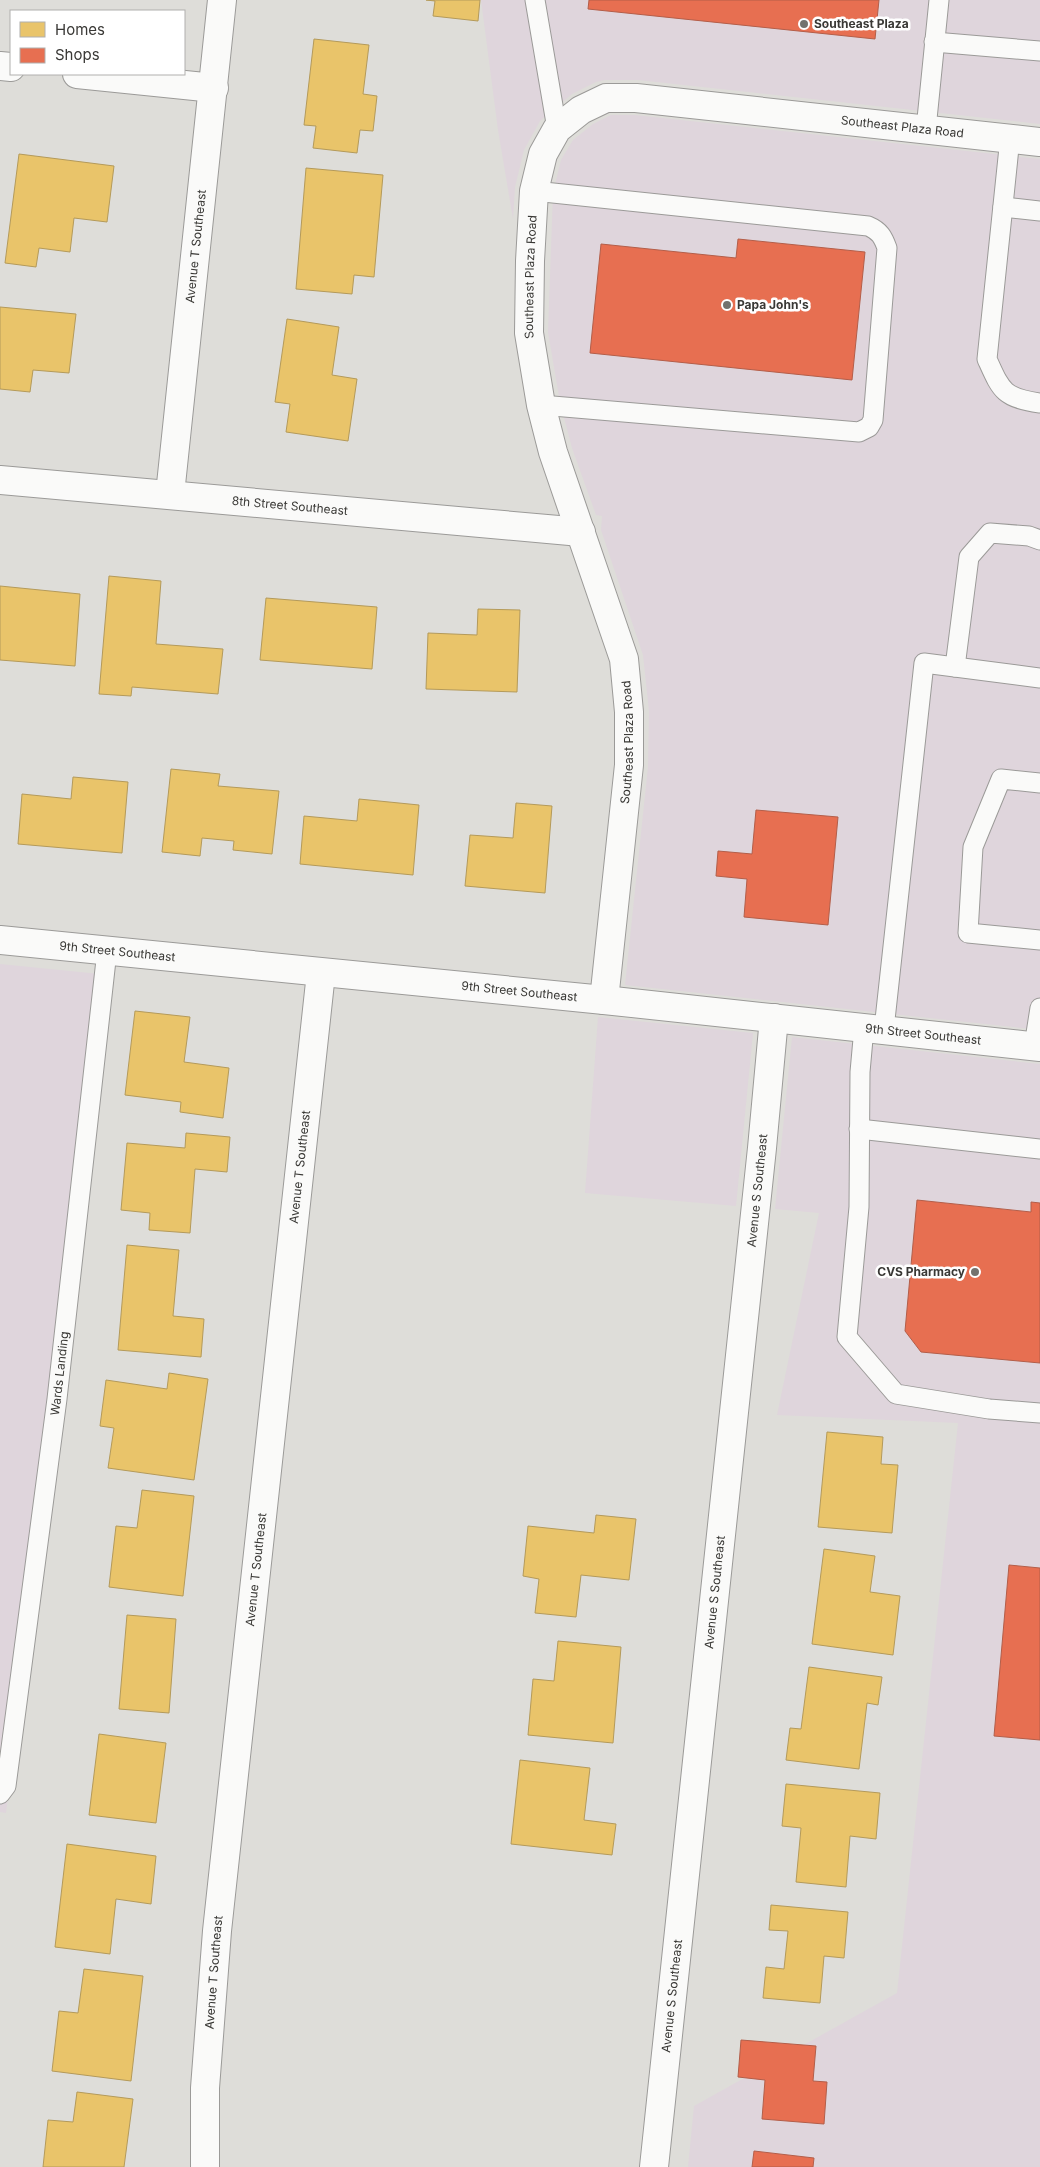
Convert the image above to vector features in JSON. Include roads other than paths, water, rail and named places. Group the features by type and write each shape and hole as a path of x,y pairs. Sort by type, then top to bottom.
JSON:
{"street":[{"name":"Avenue T Southeast","path":"170,494 222,0"},
{"path":"87,75 214,88"},
{"name":"Southeast Plaza Road","path":"604,1000 629,765 629,712 624,659 553,452 541,404 528,333 534,191 543,154 557,129 581,110 606,98 636,98 1040,142"},
{"name":"8th Street Southeast","path":"0,480 581,532"},
{"name":"9th Street Southeast","path":"0,940 604,1000 1037,1046"},
{"name":"Avenue T Southeast","path":"204,2167 205,2088 217,1931 321,972"},
{"name":"Avenue S Southeast","path":"654,2167 762,1148 774,1018"}],"lane":[{"path":"535,0 557,129"},
{"path":"926,129 939,0"},
{"path":"934,42 1040,51"},
{"path":"1010,138 987,358 1000,388 1021,401 1040,403"},
{"path":"534,191 868,226 877,230 883,237 887,248 873,420 868,428 859,432 541,404"},
{"path":"1002,207 1040,211"},
{"path":"955,667 968,557 990,533 1029,536 1040,540"},
{"path":"1040,678 924,662 874,1028 860,1072 859,1207 847,1337 896,1394 989,1409 1040,1414"},
{"path":"1040,783 1002,779 973,847 968,933 1040,940"},
{"name":"Wards Landing","path":"0,1794 6,1786 57,1398 107,950"},
{"path":"1037,1046 1040,1008"},
{"path":"859,1130 1040,1149"}],"place":[{"name":"Southeast Plaza","path":"804,24"},
{"name":"Papa John's","path":"727,305"},
{"name":"CVS Pharmacy","path":"975,1272"}]}
